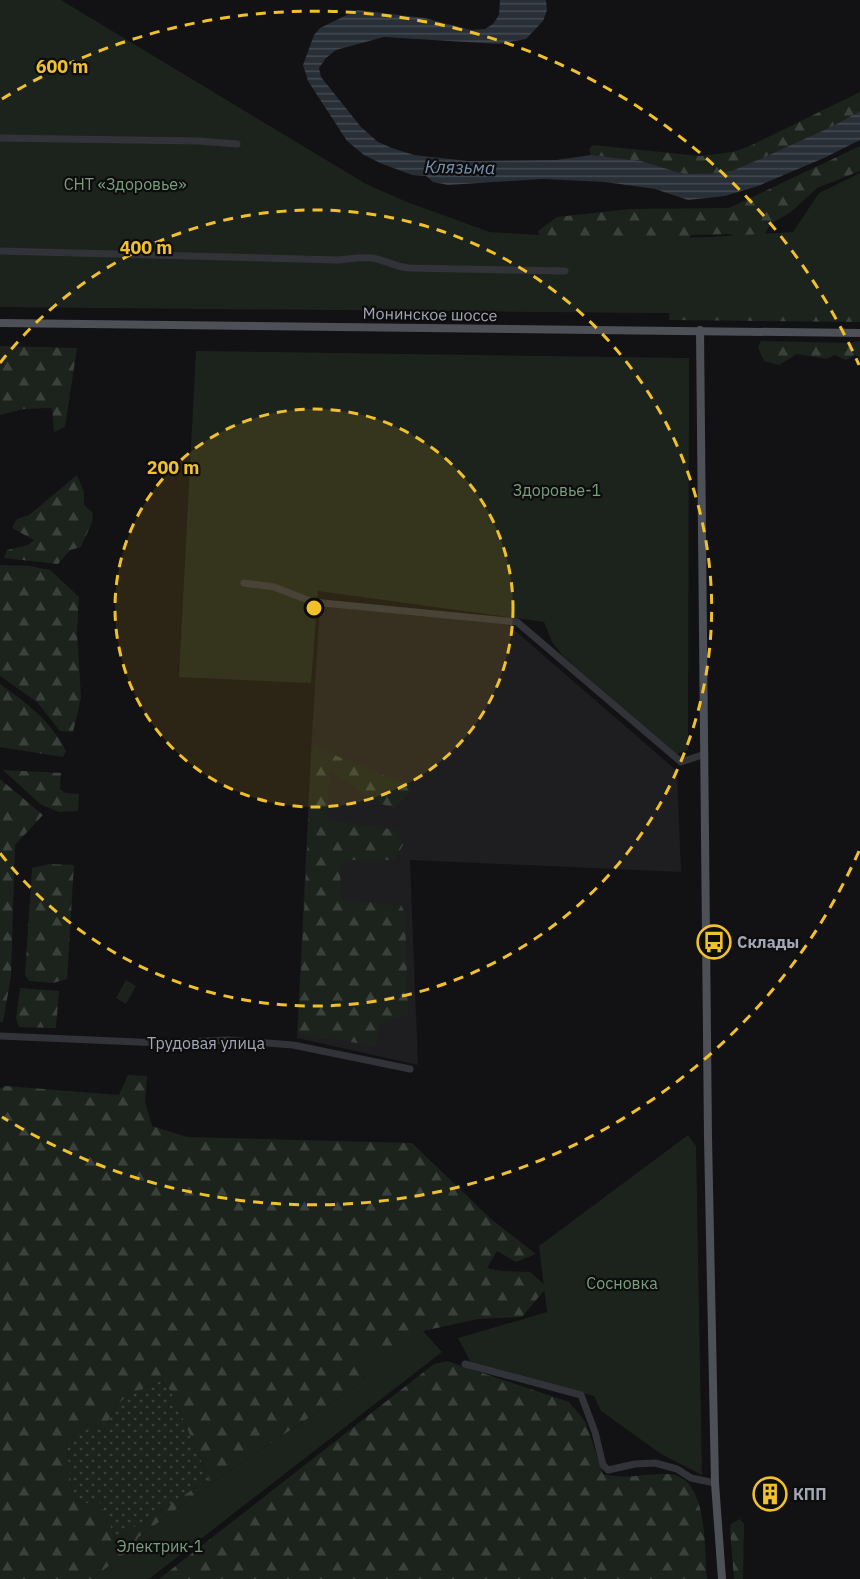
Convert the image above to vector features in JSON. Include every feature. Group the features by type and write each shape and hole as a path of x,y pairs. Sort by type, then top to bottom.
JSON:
{"main road":[{"name":"Монинское шоссе","path":"0,323 860,333"},
{"path":"700,330 708,1149 715,1483 722,1579"}],"street":[{"path":"0,138 199,141 237,144"},
{"path":"0,251 338,260 365,258 380,260 396,267 409,268 565,271"},
{"path":"244,583 274,587 313,602 517,622 681,762 705,754"},
{"name":"Трудовая улица","path":"0,1036 160,1043 228,1040 293,1045 411,1069"},
{"path":"465,1364 581,1395 595,1432 603,1465 608,1470 634,1464 655,1463 677,1469 691,1478 715,1483"}],"shaded area":[{"path":"320,605 505,622 677,771 681,872 410,860 418,1065 297,1038"}],"green space":[{"name":"СНТ «Здоровье»","path":"0,0 61,0 366,184 407,202 490,232 607,239 709,237 793,232 819,193 860,173 860,315 0,307"},
{"path":"860,92 860,111 833,126 734,170 684,174 641,161 591,155 589,149 593,145 700,156 733,152"},
{"path":"860,146 860,171 817,188 791,212 772,223 729,283 860,309 860,322 669,320 671,298 712,284 732,234 692,235 675,251 543,248 538,231 557,217 630,209 729,208"},
{"path":"761,341 850,343 860,341 860,357 855,355 846,360 835,355 826,359 797,354 779,365 764,361 758,347"},
{"path":"0,346 77,348 65,427 54,432 52,408 24,409 0,415"},
{"name":"Здоровье-1","path":"196,351 689,358 688,750 677,754 563,656 552,642 544,622 318,591 311,683 179,677"},
{"path":"77,475 84,492 84,505 93,513 92,522 81,547 70,550 58,564 4,558 7,550 28,545 34,540 12,528 17,519 29,515"},
{"path":"0,565 30,566 50,570 79,597 77,631 81,698 73,732 60,731 37,702 0,676"},
{"path":"0,684 29,706 53,730 66,751 63,757 0,747"},
{"path":"315,747 402,783 411,791 394,809 380,803 329,770 327,820 397,830 403,845 394,860 347,860 340,868 341,900 401,905 405,913 408,1014 379,1024 376,1046 300,1034 298,1031 312,755"},
{"path":"3,770 61,773 60,789 65,793 79,794 78,811 59,812 40,804"},
{"path":"0,779 43,815 15,845 11,977 3,1022 0,1022"},
{"path":"49,864 74,865 67,979 53,983 29,981 25,975 32,868"},
{"path":"126,980 136,986 126,1004 116,998"},
{"path":"20,988 59,991 56,1028 19,1027 16,1018"},
{"path":"128,1075 147,1076 145,1102 152,1126 187,1137 412,1143 491,1219 536,1254 516,1262 497,1251 487,1268 530,1272 547,1287 522,1317 478,1319 423,1331 390,1359 380,1346 356,1363 365,1380 220,1477 139,1537 131,1549 92,1579 0,1579 0,1088 6,1086 119,1095","holes":["161,1381 171,1391 209,1479 116,1539 99,1502 81,1504 72,1492 66,1443 88,1424 105,1431 114,1410 132,1393"]},
{"name":"Сосновка","path":"688,1135 696,1146 702,1475 661,1454 601,1411 594,1396 472,1365 458,1338 547,1312 539,1246"},
{"name":"Электрик-1","path":"423,1331 442,1352 149,1579 92,1579 131,1549 139,1537 220,1477 357,1386 365,1379 355,1363 381,1345 390,1358"},
{"path":"447,1361 569,1402 585,1421 603,1474 628,1476 668,1474 681,1478 691,1487 698,1500 704,1533 707,1579 159,1579 434,1364"},
{"path":"161,1381 171,1391 209,1479 116,1539 99,1502 81,1504 72,1492 66,1443 88,1424 105,1431 119,1403 132,1393"},
{"path":"740,1519 744,1524 743,1579 734,1579 730,1529 731,1524"}],"water":[{"name":"Клязьма","path":"500,0 546,0 547,10 543,21 526,39 499,44 384,37 336,50 319,68 321,77 361,127 378,142 414,155 468,161 556,160 591,155 641,161 684,174 719,173 734,170 769,155 860,111 860,140 758,186 725,196 688,200 655,189 605,182 542,179 448,185 433,182 426,176 412,175 364,155 347,141 308,81 303,65 314,35 320,28 357,10 425,18 471,30 485,29 493,24 499,15"}],"place":[{"name":"Склады","path":"714,942"},
{"name":"КПП","path":"770,1494"}]}
